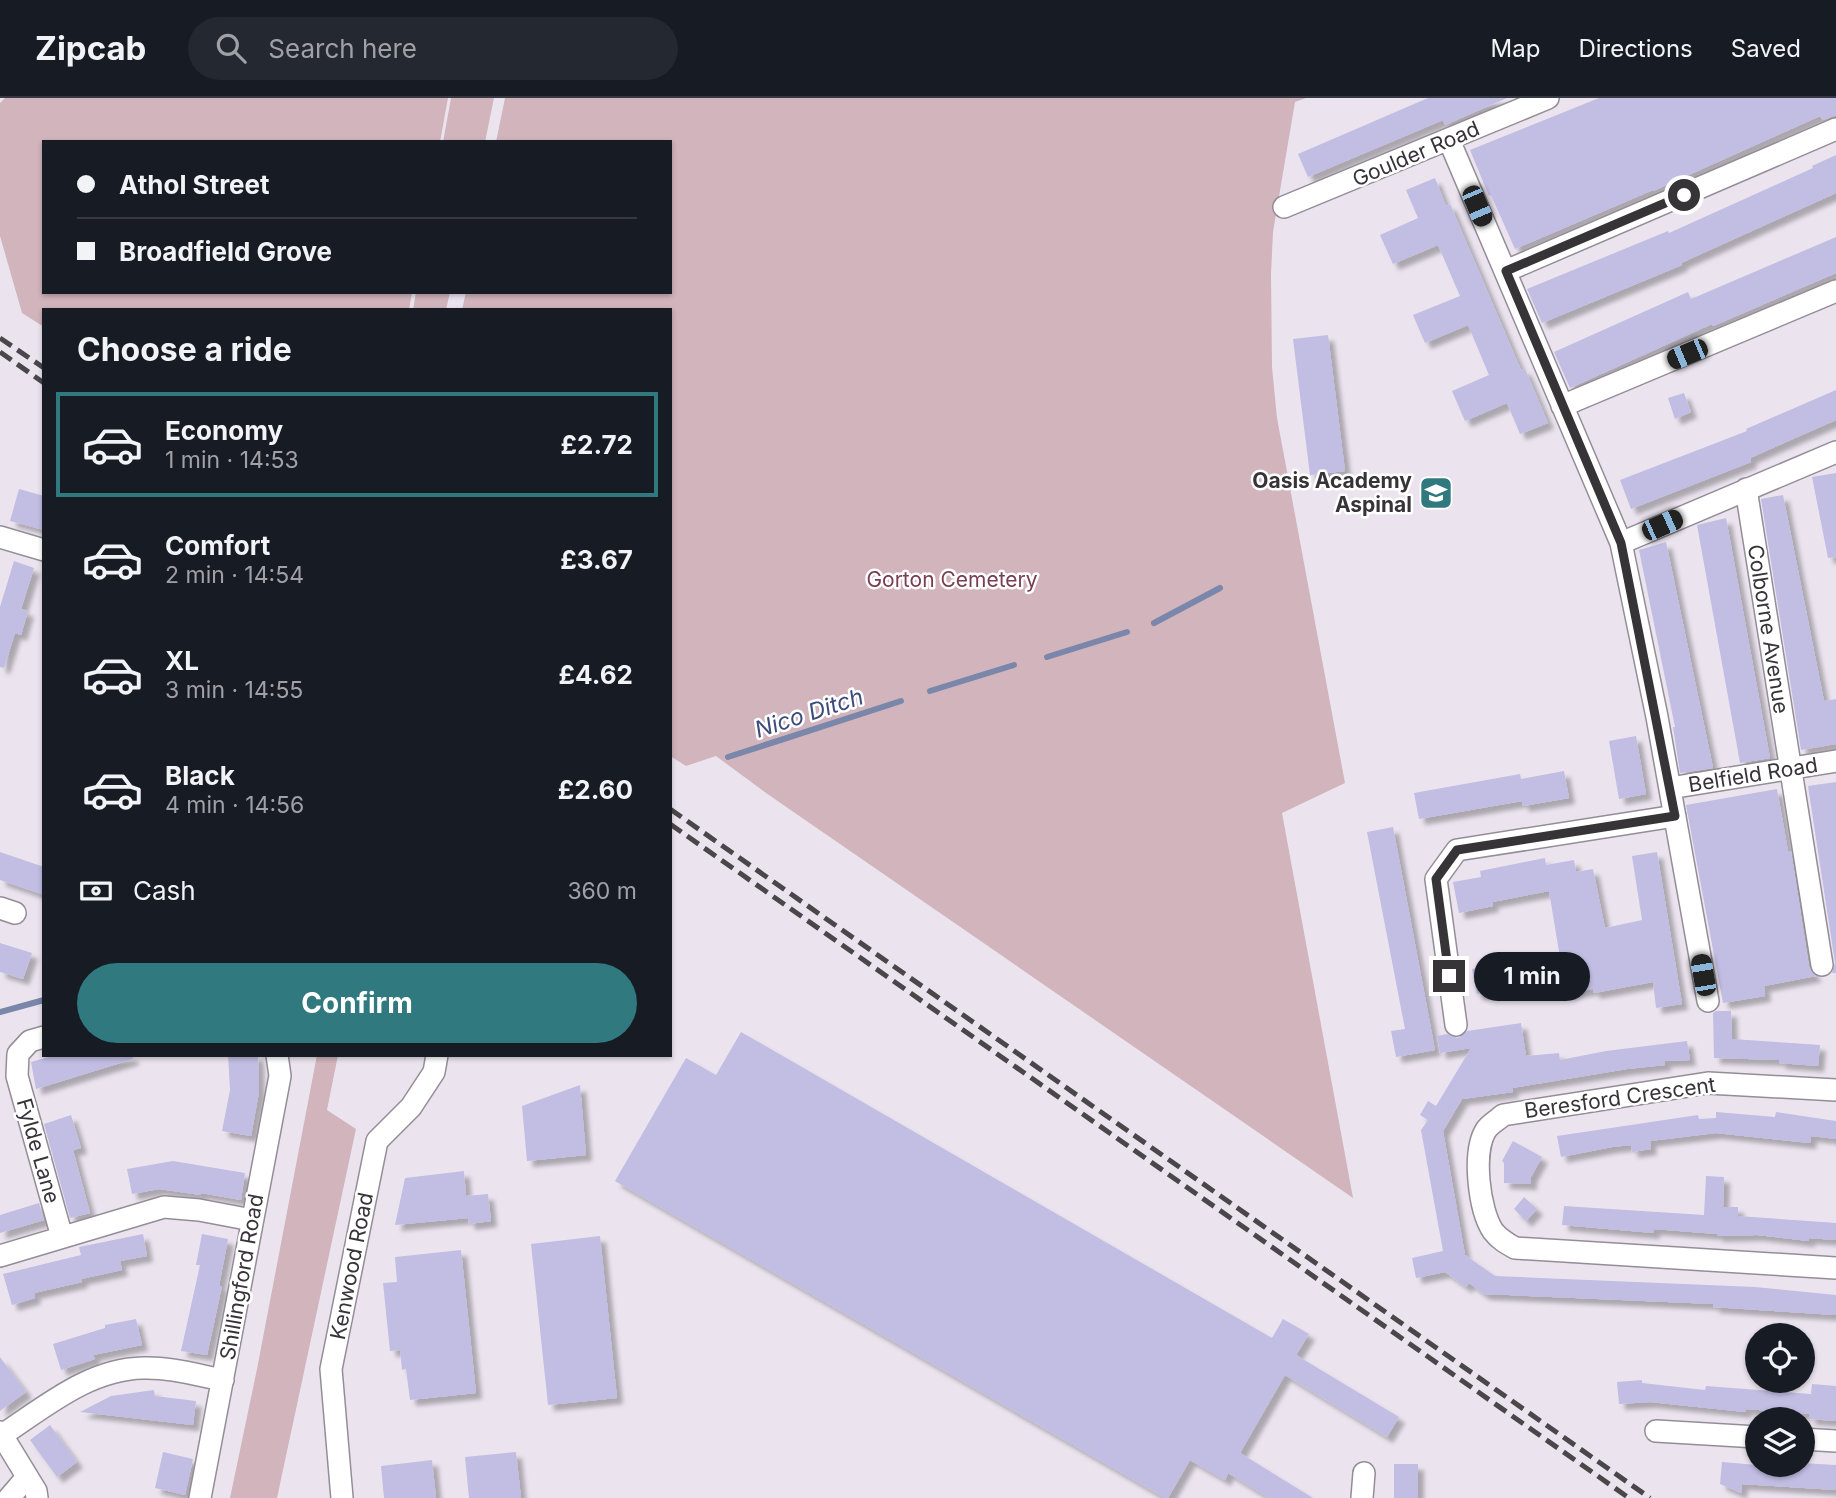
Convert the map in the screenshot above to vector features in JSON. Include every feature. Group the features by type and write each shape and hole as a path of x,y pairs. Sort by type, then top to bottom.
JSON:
{"street":[{"name":"Goulder Road","path":"1284,207 1548,98"},
{"path":"1506,271 1836,130"},
{"path":"1449,140 1621,543 1670,788 1708,1001"},
{"path":"1562,406 1836,291"},
{"path":"1621,543 1836,452"},
{"name":"Colborne Avenue","path":"1746,489 1822,965"},
{"path":"0,537 42,549"},
{"name":"Belfield Road","path":"1670,788 1836,761"},
{"path":"1455,1025 1436,879 1457,850 1675,816"},
{"name":"Fylde Lane","path":"42,1038 30,1041 18,1054 16,1076 62,1237"},
{"name":"Shillingford Road","path":"200,1498 280,1076 277,1057"},
{"name":"Kenwood Road","path":"342,1498 331,1369 377,1142 411,1107 434,1072 437,1057"},
{"name":"Beresford Crescent","path":"1836,1090 1708,1083 1503,1115 1487,1129 1478,1149 1483,1206 1489,1223 1503,1242 1515,1248 1836,1268"},
{"path":"0,1256 164,1206 252,1220"},
{"path":"37,1498 36,1491 1,1433 77,1386 110,1374 146,1368 223,1380"},
{"path":"1656,1431 1745,1436"},
{"path":"1815,1440 1836,1441"},
{"path":"1362,1498 1364,1473"},
{"path":"9,1498 27,1477"}],"green space":[{"path":"5,98 448,98 440,140 42,140 42,294 412,294 409,308 42,308 42,326 22,313 0,236 0,103"},
{"path":"451,98 494,98 485,140 443,140"},
{"name":"Gorton Cemetery","path":"505,98 1306,98 1295,102 1273,232 1272,367 1277,418 1345,783 1282,813 1353,1198 716,756 686,766 672,757 672,308 462,308 466,294 672,294 672,140 496,140"},
{"path":"416,294 450,294 446,308 413,308"},
{"path":"317,1057 338,1057 327,1110 356,1129 277,1498 230,1498"}],"building":[{"path":"1428,98 1507,98 1445,125 1443,120 1308,177 1298,154"},
{"path":"1599,98 1836,98 1836,115 1823,120 1820,116 1515,249 1470,150"},
{"path":"1836,155 1836,193 1681,263 1682,265 1542,323 1527,289 1668,231 1669,233"},
{"path":"1435,178 1446,206 1450,204 1521,370 1525,369 1548,423 1520,434 1507,403 1465,421 1452,391 1489,375 1468,325 1425,343 1413,315 1460,296 1438,245 1393,264 1380,235 1418,218 1406,190"},
{"path":"1836,237 1836,273 1713,326 1712,324 1570,388 1554,352 1688,292 1691,299"},
{"path":"1328,335 1345,471 1310,475 1293,339"},
{"path":"1836,390 1836,420 1750,458 1751,462 1631,509 1620,480 1747,431 1746,429"},
{"path":"1684,393 1691,412 1675,419 1668,398"},
{"path":"1836,473 1836,557 1828,558 1812,477"},
{"path":"19,489 42,495 42,529 10,521"},
{"path":"1783,495 1824,701 1836,699 1836,744 1801,750 1761,499"},
{"path":"1726,518 1770,758 1740,763 1697,525"},
{"path":"1666,542 1713,768 1680,773 1675,727 1639,550"},
{"path":"14,561 34,568 21,609 28,611 21,635 15,633 4,668 0,667 0,607"},
{"path":"1636,736 1646,794 1619,799 1609,741"},
{"path":"1564,771 1569,798 1523,806 1522,801 1419,819 1414,793 1520,774 1521,779"},
{"path":"1836,782 1836,973 1832,973 1835,963 1808,786"},
{"path":"1777,789 1788,851 1791,851 1809,967 1816,976 1764,986 1765,996 1723,1003 1686,805"},
{"path":"1393,827 1435,1050 1396,1057 1391,1031 1405,1029 1367,832"},
{"path":"0,852 42,866 42,894 0,880"},
{"path":"1657,852 1682,1004 1656,1008 1653,982 1594,993 1593,989 1566,994 1549,891 1492,902 1493,906 1459,913 1453,882 1481,877 1480,871 1545,858 1546,865 1574,860 1576,872 1593,869 1605,928 1642,920 1632,856"},
{"path":"0,943 32,953 23,979 0,972"},
{"path":"1531,963 1536,986 1477,994 1472,969 1498,964 1499,969"},
{"path":"1731,1011 1732,1039 1820,1045 1818,1066 1779,1063 1780,1060 1714,1058 1713,1013"},
{"path":"1521,1023 1526,1056 1559,1053 1560,1060 1687,1041 1690,1060 1665,1061 1665,1065 1512,1088 1513,1092 1462,1099 1443,1131 1465,1255 1495,1276 1755,1287 1836,1295 1836,1315 1713,1307 1714,1304 1484,1294 1469,1283 1466,1287 1445,1272 1416,1278 1412,1258 1443,1251 1421,1130 1428,1120 1420,1115 1428,1101 1436,1106 1471,1048 1440,1053 1437,1036 1447,1034 1458,1038 1467,1031"},
{"path":"741,1032 1272,1338 1283,1319 1309,1334 1296,1355 1399,1417 1387,1437 1285,1375 1240,1453 1313,1498 1269,1498 1228,1473 1225,1480 1190,1460 1168,1498 1165,1498 615,1181 686,1058 716,1075"},
{"path":"48,1057 133,1059 36,1089 31,1062"},
{"path":"228,1057 258,1057 259,1092 251,1136 222,1131 230,1090"},
{"path":"580,1085 586,1155 527,1161 522,1106"},
{"path":"1716,1112 1775,1117 1776,1112 1836,1121 1836,1139 1811,1136 1810,1143 1716,1133 1650,1141 1651,1149 1632,1152 1631,1145 1561,1157 1557,1136 1698,1115 1699,1119 1716,1118"},
{"path":"71,1115 81,1148 73,1150 90,1213 70,1218 44,1124"},
{"path":"1513,1141 1542,1157 1531,1177 1531,1184 1504,1183 1502,1161"},
{"path":"173,1161 245,1173 241,1200 159,1189 132,1194 127,1169"},
{"path":"464,1171 466,1196 488,1194 491,1221 469,1224 468,1218 395,1225 405,1178"},
{"path":"1706,1176 1724,1177 1723,1207 1738,1207 1738,1216 1836,1223 1836,1240 1809,1238 1809,1241 1757,1235 1717,1236 1654,1229 1654,1233 1562,1225 1564,1206 1704,1215"},
{"path":"1524,1197 1537,1209 1526,1221 1514,1209"},
{"path":"39,1203 44,1220 0,1233 0,1215"},
{"path":"143,1234 147,1256 120,1261 122,1270 34,1293 35,1298 12,1305 3,1274 81,1255 79,1247"},
{"path":"202,1234 228,1239 219,1286 222,1286 207,1355 181,1351 200,1265 196,1265"},
{"path":"600,1236 617,1398 548,1405 531,1244"},
{"path":"461,1250 476,1393 410,1400 406,1369 402,1370 400,1350 390,1351 383,1283 397,1282 395,1257"},
{"path":"136,1319 142,1345 93,1355 95,1359 61,1370 53,1344 105,1328 105,1325"},
{"path":"0,1357 26,1392 0,1411"},
{"path":"1642,1380 1642,1383 1705,1390 1706,1386 1745,1389 1745,1393 1811,1394 1815,1393 1815,1384 1836,1386 1836,1421 1815,1419 1815,1407 1745,1407 1745,1412 1650,1402 1619,1404 1617,1382"},
{"path":"154,1390 155,1396 196,1401 193,1425 80,1412 111,1396"},
{"path":"50,1425 77,1462 57,1477 30,1440"},
{"path":"163,1452 193,1459 185,1495 155,1488"},
{"path":"516,1452 521,1498 469,1498 465,1457"},
{"path":"432,1460 436,1498 384,1498 381,1466"},
{"path":"1722,1462 1745,1464 1745,1477 1815,1477 1815,1464 1836,1465 1836,1490 1742,1484 1741,1493 1720,1484"},
{"path":"1394,1464 1418,1464 1418,1498 1394,1498"}],"waterway":[{"name":"Nico Ditch","path":"1154,623 1220,588"},
{"name":"Nico Ditch","path":"1047,657 1127,632"},
{"name":"Nico Ditch","path":"930,691 1014,665"},
{"name":"Nico Ditch","path":"728,757 901,701"},
{"name":"Nico Ditch","path":"0,1012 42,1001"}],"railway":[{"path":"0,338 42,367"},
{"path":"0,352 42,382"},
{"path":"672,810 1650,1498"},
{"path":"672,825 1629,1498"}],"place":[{"name":"Oasis Academy Aspinal","path":"1436,493"}],"route":[{"path":"1449,976 1436,879 1457,850 1675,816 1621,543 1506,271 1684,195"}]}
